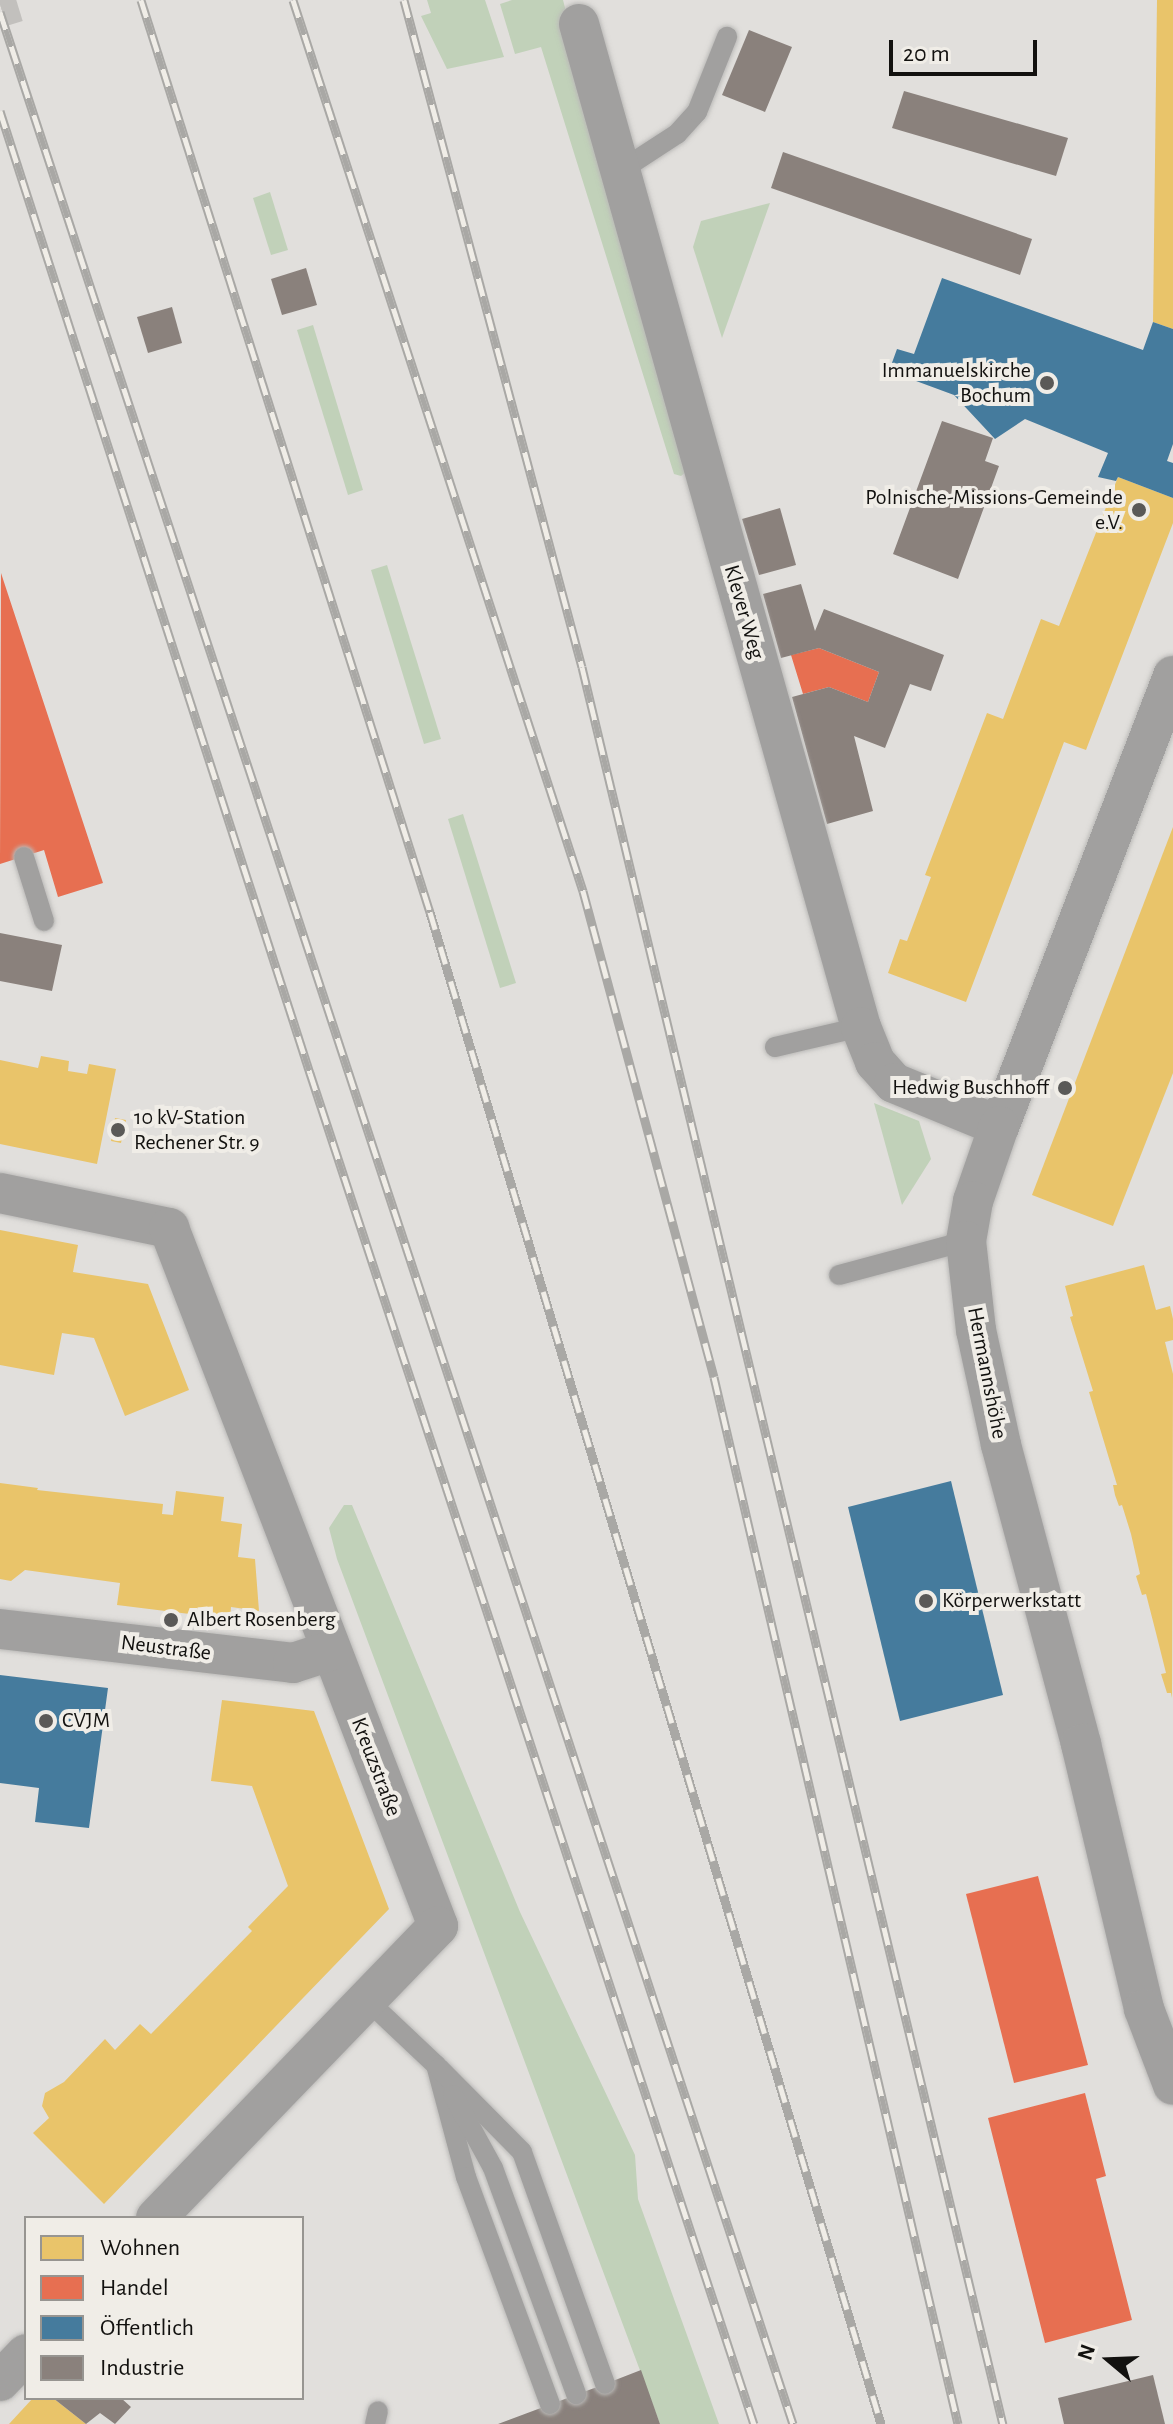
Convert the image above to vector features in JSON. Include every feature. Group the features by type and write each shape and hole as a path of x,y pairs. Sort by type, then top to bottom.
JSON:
{"street":[{"name":"Klever Weg","path":"579,24 861,1027 875,1062 894,1083 999,1126"},
{"name":"Hermannshöhe","path":"1173,676 1164,724 999,1126 973,1201 966,1241 976,1330 1001,1445 1081,1744 1144,2009 1173,2085"},
{"name":"Kreuzstraße","path":"0,1193 169,1228 438,1926 158,2216"},
{"name":"Neustraße","path":"0,1629 293,1663 331,1651"},
{"path":"0,2381 24,2356"}],"lane":[{"path":"620,171 677,134 697,112 727,37"},
{"path":"24,857 44,921"},
{"path":"775,1047 861,1027"},
{"path":"839,1275 966,1241"},
{"path":"367,2000 522,2152 605,2384"},
{"path":"436,2065 493,2168 576,2394"},
{"path":"436,2065 466,2177 550,2404"}],"green space":[{"path":"427,0 485,0 504,57 447,69 421,16 431,13"},
{"path":"512,0 563,0 686,472 681,476 674,474 541,47 515,54 500,4"},
{"path":"270,192 288,250 271,255 253,198"},
{"path":"770,203 722,338 693,247 701,221"},
{"path":"313,325 363,490 348,495 297,330"},
{"path":"387,565 441,739 424,744 371,570"},
{"path":"463,814 516,983 500,988 448,819"},
{"path":"874,1103 919,1121 931,1159 902,1205"},
{"path":"344,1505 352,1505 520,1912 635,2155 638,2199 719,2424 660,2424 337,1559 329,1528"}],"building: Wohnen":[{"path":"1157,0 1173,0 1173,329 1153,322"},
{"path":"1118,477 1173,498 1173,523 1086,750 1064,742 966,1002 888,973 900,939 907,941 931,877 925,875 987,713 1003,719 1041,619 1059,626"},
{"path":"1173,827 1173,1073 1113,1226 1032,1195"},
{"path":"41,1056 69,1061 68,1071 87,1074 89,1064 116,1069 97,1164 0,1144 0,1060 38,1068"},
{"name":"10 kV-Station Rechener Str. 9","path":"115,1118 126,1120 121,1143 111,1141"},
{"path":"0,1230 78,1245 73,1272 148,1284 189,1390 125,1416 94,1338 62,1333 54,1375 0,1365"},
{"path":"1144,1265 1156,1310 1170,1306 1173,1319 1173,1340 1165,1342 1173,1374 1172,1698 1171,1693 1167,1693 1161,1674 1166,1673 1146,1594 1142,1595 1136,1576 1140,1574 1131,1534 1122,1505 1119,1506 1115,1495 1113,1485 1117,1485 1089,1392 1093,1391 1070,1317 1073,1316 1065,1286"},
{"path":"0,1483 163,1504 162,1514 173,1515 176,1491 224,1497 221,1521 242,1524 238,1557 255,1559 259,1611 231,1607 230,1619 117,1605 120,1583 25,1570 11,1581 0,1579"},
{"path":"222,1700 314,1711 389,1909 104,2204 33,2133 49,2118 42,2106 45,2093 64,2082 105,2039 115,2050 140,2024 151,2034 252,1931 248,1927 288,1886 252,1786 211,1781"},
{"path":"31,2400 56,2400 86,2424 9,2424"}],"building: Handel":[{"path":"1,573 103,883 58,897 44,850 0,864"},
{"path":"819,648 879,672 868,702 829,687 803,694 791,655"},
{"path":"1038,1876 1088,2065 1014,2083 966,1894"},
{"path":"1085,2093 1106,2176 1096,2179 1132,2320 1045,2343 988,2118"}],"building: Öffentlich":[{"name":"Immanuelskirche Bochum","path":"942,278 1143,350 1153,322 1173,329 1173,444 1167,461 1173,463 1173,498 1118,477 1116,481 1098,477 1108,453 1025,419 995,439 954,395 889,371 897,349 914,354"},
{"name":"Körperwerkstatt","path":"951,1481 1003,1695 900,1721 848,1507"},
{"path":"0,1675 108,1688 89,1828 35,1822 39,1788 0,1783"}],"building: Industrie":[{"path":"749,30 792,47 765,112 722,95"},
{"path":"904,91 1068,138 1056,176 892,128"},
{"path":"783,152 1032,239 1020,275 771,188"},
{"path":"306,268 317,305 282,315 271,279"},
{"path":"172,307 182,343 148,353 137,317"},
{"path":"942,421 993,438 985,461 999,466 958,579 893,554"},
{"path":"780,508 796,565 759,575 742,519"},
{"path":"801,584 815,631 824,609 944,655 931,691 910,684 885,748 854,736 873,811 827,824 792,697 829,687 868,702 879,672 819,648 781,658 763,594"},
{"path":"0,933 62,945 52,991 0,981"},
{"path":"641,2370 660,2424 498,2424 605,2384"},
{"path":"1153,2375 1165,2424 1064,2424 1058,2398"},
{"path":"56,2400 123,2400 131,2407 115,2424 100,2413 86,2424"}],"tunnel":[{"path":"0,5 16,0"}],"railway":[{"path":"141,0 430,912 881,2424"},
{"path":"293,0 583,891 714,1377 958,2424"},
{"path":"404,0 582,667 1003,2424"},
{"path":"0,12 793,2424"},
{"path":"0,111 310,1073 754,2424"}],"place":[{"name":"Immanuelskirche Bochum","path":"1047,383"},
{"name":"Polnische-Missions-Gemeinde e.V.","path":"1139,510"},
{"name":"Hedwig Buschhoff","path":"1065,1088"},
{"name":"10 kV-Station Rechener Str. 9","path":"118,1130"},
{"name":"Körperwerkstatt","path":"926,1601"},
{"name":"Albert Rosenberg","path":"171,1620"},
{"name":"CVJM","path":"46,1721"}]}
